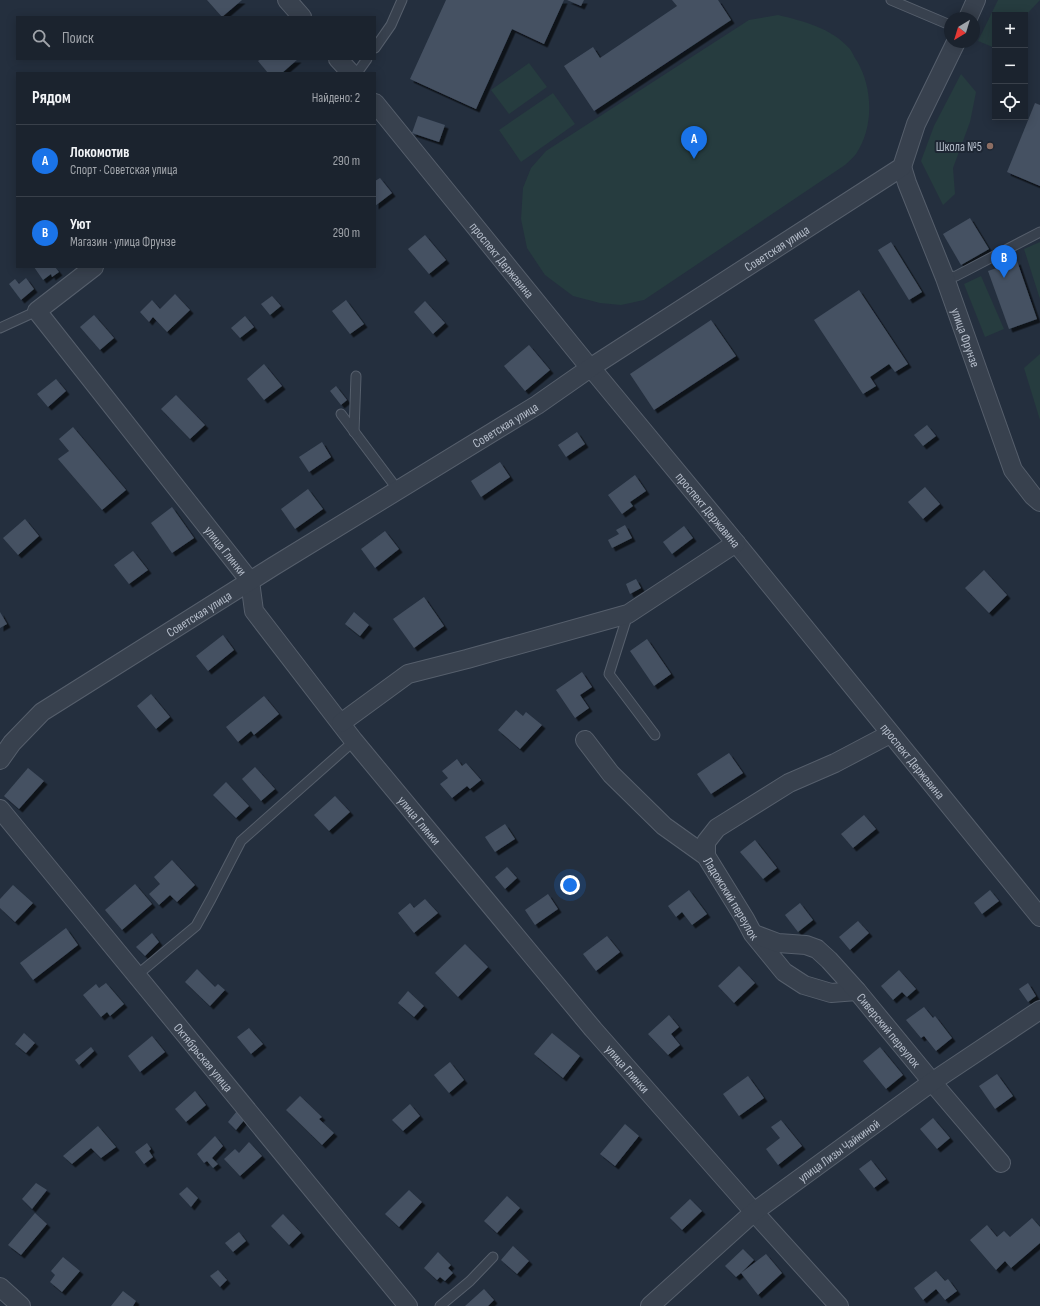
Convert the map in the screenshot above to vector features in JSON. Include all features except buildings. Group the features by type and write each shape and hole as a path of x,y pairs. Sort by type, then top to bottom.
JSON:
{"street":[{"path":"287,0 301,16"},
{"path":"971,12 976,0"},
{"path":"902,167 916,124 953,48"},
{"path":"339,60 349,72"},
{"name":"проспект Державина","path":"376,104 1040,917"},
{"name":"улица Фрунзе","path":"902,167 945,278 1013,470 1033,496 1040,502"},
{"name":"Советская улица","path":"0,760 12,743 42,712 250,581 537,405 590,368 902,167"},
{"path":"36,311 93,268"},
{"name":"улица Глинки","path":"36,311 250,581 254,611 354,741 593,1029 839,1306"},
{"path":"341,723 408,674 628,614 736,543"},
{"path":"706,856 706,842 716,828 789,782 835,763 890,734"},
{"name":"Ладожский переулок","path":"585,740 611,774 664,826 706,856 745,918 753,934 784,972 804,985 831,993 857,991"},
{"name":"Октябрьская улица","path":"0,809 408,1306"},
{"name":"Сиверский переулок","path":"753,934 778,943 806,945 817,949 857,991 1001,1163"},
{"name":"улица Лизы Чайкиной","path":"650,1306 754,1212 932,1082 1040,1010"},
{"path":"0,1287 21,1306"}],"lane":[{"path":"376,47 391,25 402,0"},
{"path":"891,0 944,22"},
{"path":"358,72 366,60"},
{"path":"945,278 956,276 1040,232"},
{"path":"0,328 36,311"},
{"path":"354,432 356,376"},
{"path":"341,414 398,490"},
{"path":"628,614 610,674 655,735"},
{"path":"137,975 196,926 211,900 241,840 354,741"},
{"path":"440,1306 470,1281 493,1257"}],"green space":[{"path":"998,0 1040,0 1028,13 992,12"},
{"path":"992,12 992,47 980,42 980,37"},
{"path":"778,15 816,26 834,35 849,48 857,61 866,83 869,108 866,132 855,155 845,165 644,300 621,305 600,303 573,296 545,275 527,248 521,219 523,188 531,168 546,151 749,20"},
{"path":"529,63 547,87 509,114 491,90"},
{"path":"961,74 976,92 970,122 953,168 955,194 943,205 921,161 934,126"},
{"path":"553,93 575,124 521,162 499,130"},
{"path":"1040,242 1040,299 1024,249"},
{"path":"981,276 1004,329 985,337 964,284"},
{"path":"1040,354 1040,420 1024,368"}],"place":[{"name":"Школа №5","path":"990,146"},
{"name":"Локомотив","path":"694,159"},
{"name":"Уют","path":"1004,278"}]}
